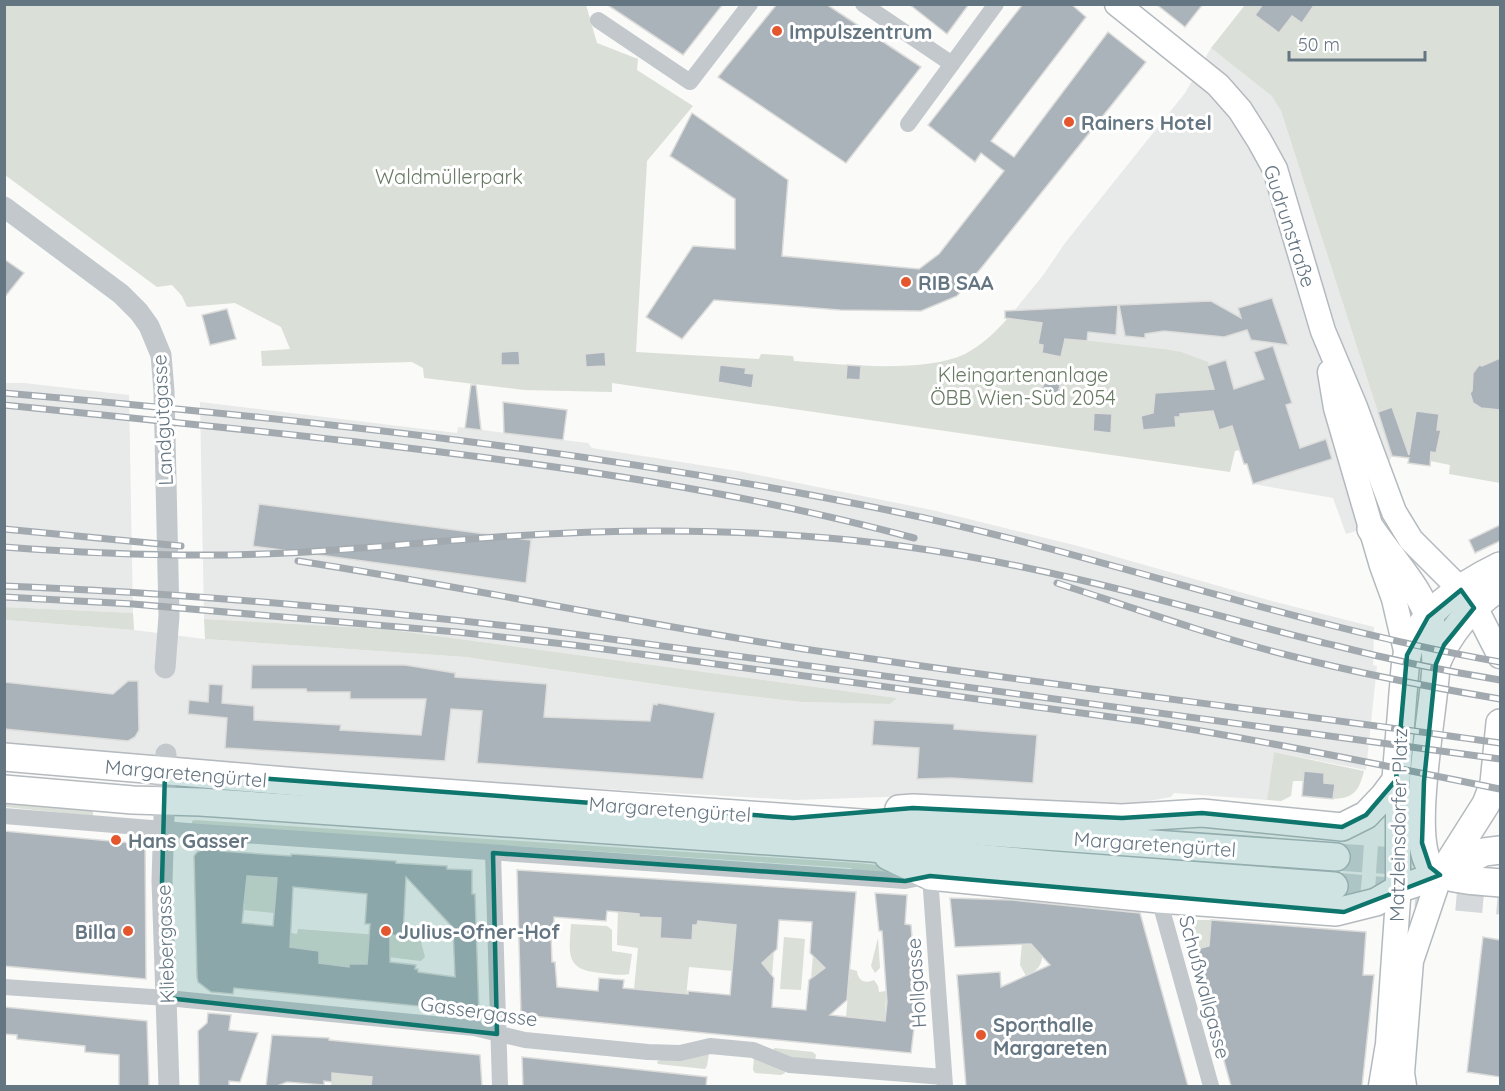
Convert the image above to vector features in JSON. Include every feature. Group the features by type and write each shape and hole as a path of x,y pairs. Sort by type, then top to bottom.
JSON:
{"main road":[{"name":"Gudrunstraße","path":"1117,4 1218,85 1240,110 1259,140 1275,169 1323,331 1355,407 1394,512 1411,540 1468,599"},
{"name":"Gudrunstraße","path":"1323,331 1336,408 1394,599 1407,655"},
{"path":"1371,529 1412,586 1433,631 1436,664 1424,781 1422,832 1425,856 1430,867 1440,875 1500,883"},
{"path":"1436,664 1444,645 1462,620 1468,599 1483,574 1500,566"},
{"path":"1468,599 1500,587"},
{"path":"1468,599 1500,656"},
{"name":"Matzleinsdorfer Platz","path":"1381,1086 1388,1044 1396,931 1398,798 1396,780 1407,655 1412,642 1428,617 1468,599"},
{"name":"Matzleinsdorfer Platz","path":"1404,1086 1402,1073 1411,961 1440,875 1493,812 1500,723"},
{"name":"Margaretengürtel","path":"4,757 166,763 793,818 1336,857"},
{"path":"793,818 912,808 1122,818 1202,813 1342,826 1366,815 1396,780"},
{"name":"Margaretengürtel","path":"4,789 872,848 1052,865 1334,886"},
{"path":"872,848 930,876 1336,912 1376,902 1398,889 1440,875 1485,852 1500,850"}],"street":[{"path":"598,20 690,82 750,4"},
{"path":"863,4 952,64"},
{"path":"908,124 996,4"},
{"name":"Landgutgasse","path":"4,207 121,294 139,312 156,341 161,355 164,390 169,616 165,668"},
{"path":"165,801 166,763"},
{"name":"Kliebergasse","path":"165,801 162,880 169,1086"},
{"path":"4,816 164,830 905,881 930,876"},
{"path":"493,853 500,1086"},
{"name":"Hollgasse","path":"930,876 944,1082"},
{"name":"Schußwallgasse","path":"1159,898 1211,1086"},
{"name":"Gassergasse","path":"4,987 167,998 474,1028 525,1040 648,1052 680,1053 710,1046 753,1050 790,1065 944,1082"}],"highlighted area":[{"path":"1461,590 1474,608 1444,645 1436,664 1424,781 1422,843 1430,867 1440,875 1344,912 930,876 905,881 493,853 497,1034 167,998 162,881 165,771 793,818 913,808 1122,818 1202,813 1342,827 1366,815 1396,780 1407,655 1428,617"}],"shaded area":[{"path":"1211,48 1273,96 1281,111 1392,456 1356,531 1346,534 1333,498 1253,484 1247,464 1244,464 1221,393 1215,394 1207,366 1164,349 1055,337 1011,319 1014,311 1065,243 1185,93"},
{"path":"5,383 24,383 129,395 133,613 5,607"},
{"path":"200,402 457,433 458,427 588,443 592,448 738,471 932,510 1078,546 1268,600 1374,627 1373,665 1377,666 1366,770 1274,752 1267,800 1174,793 1171,797 1126,805 941,795 796,800 375,776 5,745 4,620 134,630 205,639 465,657 697,690 801,702 890,704 897,698 385,629 204,619"}],"green space":[{"name":"Waldmüllerpark","path":"5,5 586,5 597,43 638,59 637,70 693,106 647,161 636,352 759,359 761,354 793,356 794,361 881,366 927,364 947,360 972,350 1011,315 1011,319 1057,325 1056,337 1164,349 1181,352 1208,362 1207,366 1215,394 1221,393 1240,450 1235,451 1230,472 612,383 612,392 524,390 424,378 423,368 412,362 262,366 261,351 290,349 281,327 235,303 187,307 182,296 172,285 157,287 5,175"},
{"path":"1245,5 1500,5 1500,483 1449,474 1450,465 1430,461 1430,466 1408,463 1409,458 1392,456 1281,111 1272,96 1211,48"},
{"path":"5,607 133,613 134,630 5,620"},
{"path":"204,619 385,629 897,698 890,704 801,702 697,690 465,657 205,639"},
{"path":"1274,752 1364,771 1358,788 1346,797 1333,799 1335,784 1324,783 1324,773 1305,771 1304,781 1293,781 1291,796 1281,801 1267,800"},
{"path":"4,801 93,809 93,816 5,807"},
{"path":"195,820 858,863 887,866 906,872 856,873 851,868 192,824"},
{"path":"956,841 1334,867 1333,876 1050,854"},
{"path":"247,876 281,879 274,913 244,910"},
{"path":"618,908 644,917 662,908 660,938 692,939 693,925 697,925 698,921 737,916 733,971 689,967 686,998 680,993 634,989 638,948 617,945"},
{"path":"1189,920 1211,920 1209,946 1193,950 1186,923"},
{"path":"571,924 607,926 612,930 612,951 632,954 629,974 615,975 589,971 575,964 570,952"},
{"path":"298,929 420,938 425,957 421,961 388,957 366,966 366,964 359,963 358,965 349,964 349,967 339,965 338,967 318,965 319,951 310,950 288,961 291,933 297,934"},
{"path":"784,937 805,939 801,990 780,989"},
{"path":"878,938 880,968 875,973 871,966"},
{"path":"1022,943 1034,944 1037,951 1043,951 1039,966 1026,976 1020,965"},
{"path":"774,951 772,975 753,972"},
{"path":"813,955 835,963 811,979"},
{"path":"850,969 857,971 862,981 874,980 879,992 886,991 885,1023 881,1020 846,1017"},
{"path":"774,1048 813,1052 816,1055 815,1061 811,1063 773,1053"},
{"path":"709,1053 705,1069 658,1064 657,1062 662,1058"},
{"path":"754,1057 785,1069 785,1073 781,1075 755,1073 753,1070"},
{"path":"332,1073 372,1077 371,1086 331,1086"}],"building":[{"path":"606,4 723,4 683,55"},
{"path":"777,4 826,4 921,67 846,163 718,77"},
{"path":"909,4 969,4 947,34"},
{"path":"1023,4 1071,4 1086,17 991,141 1014,157 1108,32 1146,62 957,296 921,311 840,310 714,300 682,339 646,317 693,246 735,249 735,199 670,156 692,113 788,180 782,256 919,269 939,254 1004,171 981,153 975,162 928,125"},
{"path":"1156,4 1203,4 1185,27"},
{"path":"1263,4 1315,4 1302,23 1292,16 1279,33 1255,15"},
{"path":"4,259 24,273 4,298"},
{"path":"1272,298 1288,345 1251,340 1247,330 1224,337 1164,331 1145,334 1145,338 1125,336 1119,305 1211,301 1241,318 1238,308"},
{"path":"1118,305 1116,335 1088,332 1087,341 1065,339 1061,357 1042,353 1043,345 1038,344 1042,323 1005,318 1005,311"},
{"path":"227,309 236,339 210,345 202,315"},
{"path":"1273,346 1292,403 1286,405 1300,448 1326,439 1332,459 1253,484 1232,426 1219,430 1213,411 1180,414 1180,417 1175,417 1176,427 1143,430 1141,416 1153,413 1155,393 1214,389 1207,366 1226,360 1234,389 1264,379 1254,352"},
{"path":"519,351 520,365 501,365 501,352"},
{"path":"605,352 606,366 586,367 585,354"},
{"path":"1500,358 1500,410 1481,408 1473,403 1470,393 1473,373 1479,365 1482,366"},
{"path":"720,365 746,368 745,373 754,374 752,388 718,382"},
{"path":"847,365 861,366 860,380 846,379"},
{"path":"1046,376 1061,381 1058,394 1042,390"},
{"path":"471,385 476,385 481,430 465,428"},
{"path":"503,402 567,410 563,440 504,433"},
{"path":"1392,407 1409,455 1416,411 1439,414 1437,430 1441,430 1436,453 1431,452 1430,466 1408,463 1409,458 1392,456 1378,412"},
{"path":"1094,413 1112,414 1111,433 1093,431"},
{"path":"259,504 531,540 526,583 253,546"},
{"path":"1500,525 1500,541 1475,553 1469,540"},
{"path":"252,665 405,665 455,673 455,677 547,684 544,717 650,721 653,704 658,703 715,713 703,779 477,763 482,711 451,709 445,761 225,748 227,718 188,714 189,700 208,702 209,684 223,685 222,703 254,706 254,720 341,725 340,730 421,735 426,699 350,699 350,692 251,689"},
{"path":"128,681 138,681 139,730 135,737 128,741 4,729 4,682 113,694"},
{"path":"874,720 954,724 954,729 1037,735 1033,783 951,778 917,779 919,748 872,745"},
{"path":"1304,771 1324,773 1324,783 1335,784 1333,799 1302,796"},
{"path":"4,831 131,843 131,837 145,838 146,979 4,966"},
{"path":"207,843 220,844 220,851 396,861 396,863 472,870 472,894 475,894 479,1012 234,988 233,994 211,992 198,982 197,977 194,856 206,848","holes":["247,876 277,878 273,926 242,923","406,877 456,931 453,930 455,977 418,972 418,969 415,969 416,965 390,962 390,935 403,936","293,887 367,894 365,924 370,924 367,964 349,964 349,967 319,963 319,951 290,947"]},
{"path":"517,870 856,892 847,1000 830,1015 885,1021 887,1002 882,931 879,931 875,893 907,895 905,924 911,925 917,1003 911,1053 521,1015","holes":["607,911 639,914 639,917 661,918 660,938 692,940 693,925 697,925 698,921 736,925 730,995 623,988 624,980 599,978 598,991 557,987 555,962 552,962 551,935 554,934 554,917 606,921","779,920 812,922 810,953 825,968 809,980 806,1010 772,1007 774,978 762,963 777,949"]},
{"path":"950,898 1012,900 1140,913 1188,1086 966,1086 957,975 1000,972 1001,987 1050,965 1031,944 955,947"},
{"path":"1211,920 1366,932 1363,975 1374,975 1362,1086 1231,1086 1193,950 1209,946"},
{"path":"1483,937 1500,940 1500,1077 1467,1072"},
{"path":"4,1007 147,1021 149,1086 119,1086 119,1055 85,1052 85,1046 17,1039 17,1035 4,1034"},
{"path":"208,1013 231,1015 229,1030 258,1033 240,1082 229,1081 229,1086 199,1086 198,1031 207,1023"},
{"path":"272,1035 329,1038 329,1040 480,1055 482,1086 371,1086 372,1077 332,1073 332,1082 324,1081 324,1085 287,1082 277,1086 266,1086"},
{"path":"522,1057 707,1077 706,1086 523,1086"}],"tunnel":[{"path":"1336,857 1500,868"},
{"path":"1334,886 1500,901"}],"railway":[{"path":"4,393 227,414 450,439 672,471 782,490 968,528 1347,629 1500,662"},
{"path":"4,405 391,446 589,472 719,494 849,521 914,538"},
{"path":"4,529 181,546"},
{"path":"4,547 110,553 216,555 310,552 563,533 682,531 762,533 870,542 938,551 1039,570 1378,656 1500,680"},
{"path":"298,561 804,649 1500,743"},
{"path":"1057,583 1200,630 1287,655 1393,679 1500,699"},
{"path":"4,586 278,603 551,631 1500,759"},
{"path":"4,597 133,604 457,632 573,645 1141,721 1500,789"}],"place":[{"name":"Impulszentrum","path":"777,31"},
{"name":"Rainers Hotel","path":"1069,122"},
{"name":"RIB SAA","path":"906,282"},
{"name":"Hans Gasser","path":"116,840"},
{"name":"Billa","path":"128,931"},
{"name":"Julius-Ofner-Hof","path":"386,931"},
{"name":"Sporthalle Margareten","path":"981,1035"}],"park label":[{"name":"Kleingartenanlage ÖBB Wien-Süd 2054","path":"1023,386"}]}
